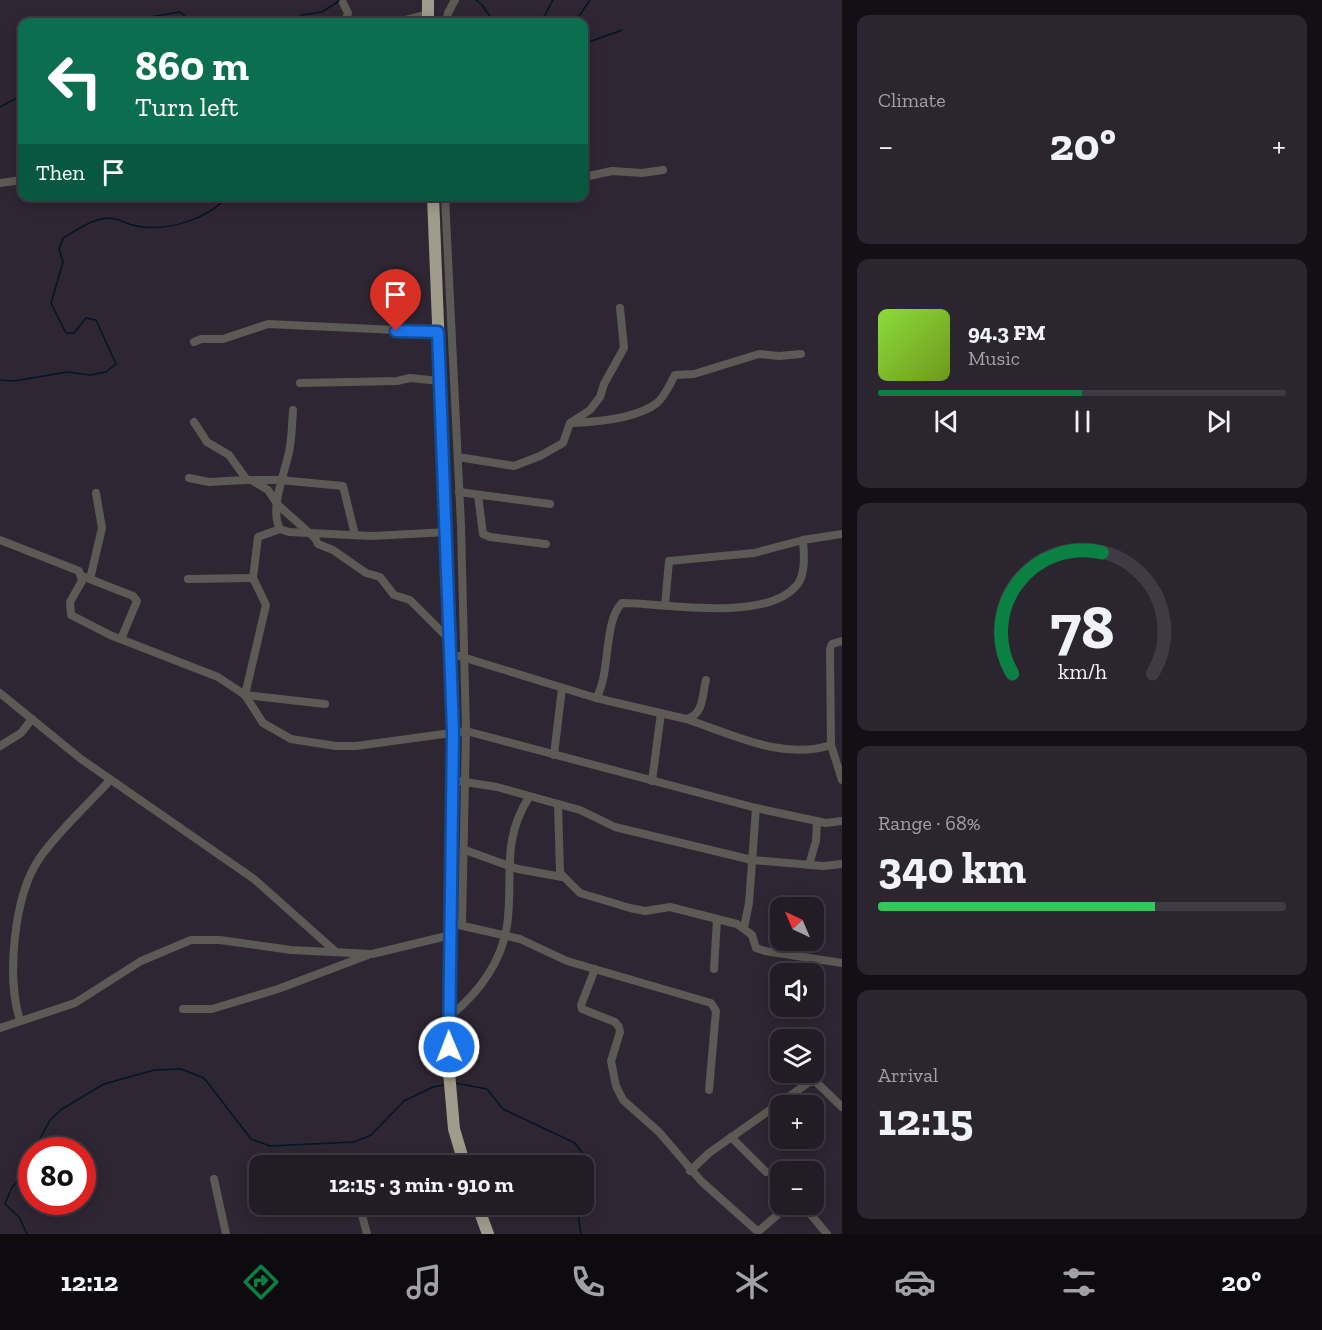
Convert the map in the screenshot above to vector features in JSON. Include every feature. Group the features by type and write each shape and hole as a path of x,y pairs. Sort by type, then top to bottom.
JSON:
{"highway":[{"path":"428,0 428,18"},
{"path":"433,201 447,532 459,731 449,1072 454,1129 462,1155"},
{"path":"481,1215 488,1234"}],"street":[{"path":"446,18 455,0"},
{"path":"343,3 348,13 346,18"},
{"path":"588,176 612,171 642,173 663,170"},
{"path":"0,183 18,181"},
{"path":"445,201 459,492 454,650"},
{"path":"458,457 514,466 524,464 563,442 564,434 571,423 590,410 600,398 604,384 624,348 620,308"},
{"path":"194,342 201,339 223,339 268,324 438,332"},
{"path":"571,423 592,423 625,417 656,404 675,375 694,374 759,354 779,356 801,354"},
{"path":"300,383 397,381 410,378 440,381"},
{"path":"280,530 277,522 280,480 289,451 293,410"},
{"path":"194,422 207,442 229,455 250,481 268,490 278,506 324,548 333,550 366,573 381,577 394,595 410,600 454,650 562,688 686,719 778,749 814,751 831,745"},
{"path":"189,478 209,482 280,480 343,486 355,535"},
{"path":"459,492 550,504"},
{"path":"96,493 102,528 86,578 70,602 70,615 121,639 218,677 245,695 263,723 274,732 291,739 336,746 356,746 459,731 756,808 817,821 842,821"},
{"path":"478,495 483,534 490,537 546,544"},
{"path":"245,695 266,605 253,578 258,537 280,530 355,535 447,532"},
{"path":"665,605 669,561 754,553 803,540 842,534"},
{"path":"0,540 133,596 137,601 121,639"},
{"path":"596,698 602,686 607,647 618,606 622,603 717,610 741,608 779,598 792,590 801,578 803,540"},
{"path":"188,579 253,578"},
{"path":"842,641 832,644 830,649 831,745 842,780"},
{"path":"686,719 699,710 706,680"},
{"path":"554,755 562,688"},
{"path":"0,693 110,780 254,879 336,952"},
{"path":"245,695 326,704"},
{"path":"652,781 661,713"},
{"path":"0,746 21,733 32,719"},
{"path":"20,1020 15,1003 13,962 19,917 28,881 40,858 110,780"},
{"path":"455,928 465,850 458,781 497,787 580,810 615,826 752,860 809,865 842,864"},
{"path":"449,1017 473,997 496,959 505,935 509,865 516,817 529,797"},
{"path":"558,804 559,867 562,877"},
{"path":"744,928 756,808"},
{"path":"809,865 815,848 817,821"},
{"path":"465,850 509,865 562,877 580,893 630,908 651,910 670,906 744,928 752,935 756,948 765,951 842,963"},
{"path":"714,969 717,920"},
{"path":"183,1009 212,1009 278,989 372,954 455,928 505,935 555,956 714,1005 716,1011 709,1090"},
{"path":"0,1028 75,1003 141,961 190,940 220,940 291,950 372,954"},
{"path":"595,969 581,1005 585,1012 615,1022 619,1027 620,1032 611,1061 619,1094 659,1132 690,1171 738,1216 762,1232 779,1215"},
{"path":"690,1171 731,1137 808,1083 815,1082 821,1085 842,1107"},
{"path":"731,1137 766,1172"},
{"path":"214,1179 226,1234"},
{"path":"362,1215 367,1234"},
{"path":"811,1215 827,1234"}],"waterway":[{"path":"476,0 491,18"},
{"path":"543,18 553,0"},
{"path":"578,18 590,0"},
{"path":"298,18 302,15 322,12 339,1"},
{"path":"144,18 180,12 187,18"},
{"path":"588,40 589,42 622,30"},
{"path":"0,107 18,97"},
{"path":"0,380 14,381 67,372 90,375 106,372 116,364 96,320 86,318 74,333 66,333 51,303 63,262 59,249 63,238 86,224 101,219 117,219 132,225 149,227 174,225 198,217 223,201"},
{"path":"41,1137 50,1120 62,1109 104,1084 154,1070 181,1069 204,1078 251,1139 270,1146 354,1142 371,1135 404,1101 433,1087 444,1085"},
{"path":"455,1083 487,1089 503,1109 575,1143 583,1155"},
{"path":"18,1181 12,1187 5,1204 19,1217 27,1234"},
{"path":"578,1215 581,1234"}],"route":[{"path":"396,331 438,332 453,724 449,1047"}]}
